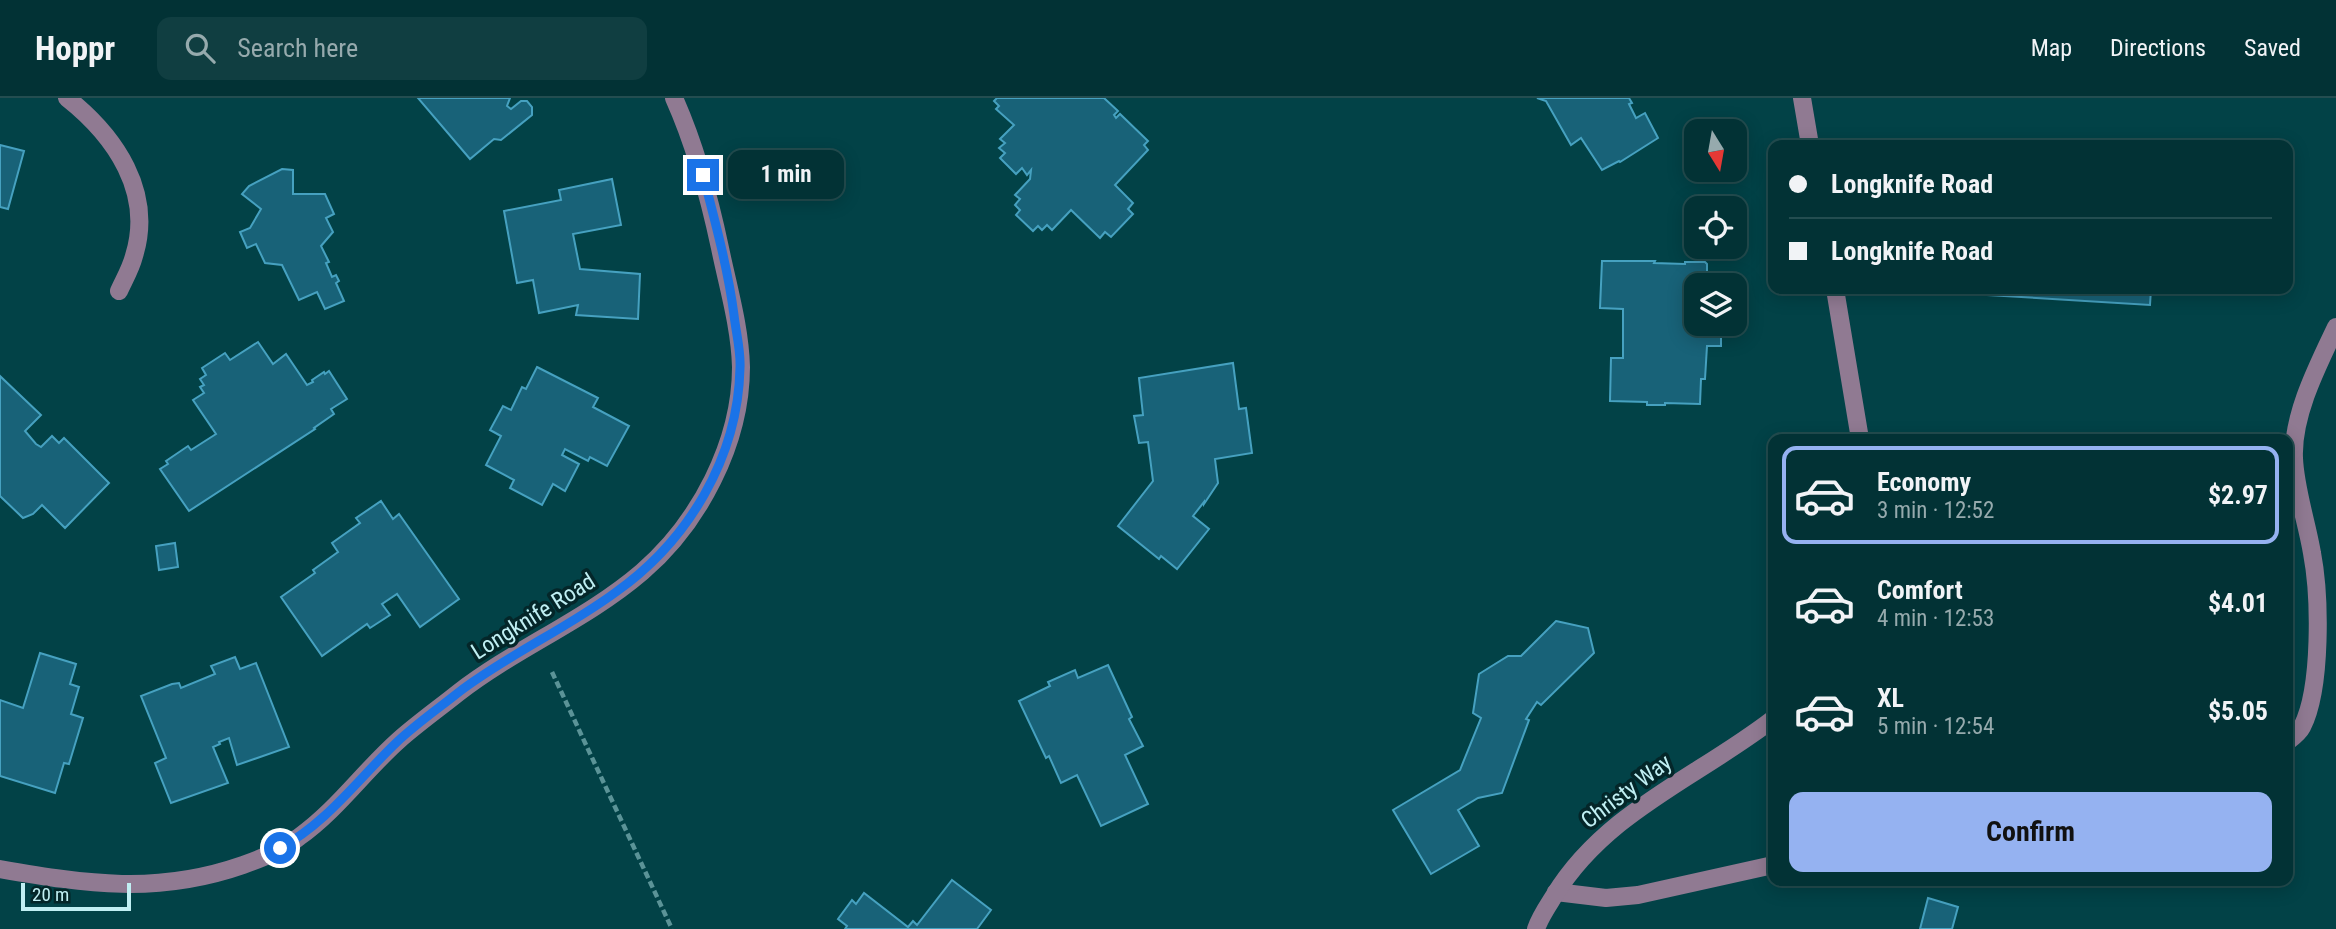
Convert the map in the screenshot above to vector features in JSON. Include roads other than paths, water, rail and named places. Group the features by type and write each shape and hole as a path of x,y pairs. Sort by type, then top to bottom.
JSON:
{"street":[{"path":"67,98 87,114 107,136 125,164 136,191 139,233 134,257 119,291"},
{"name":"Longknife Road","path":"0,869 78,881 144,885 186,880 262,858 298,839 325,816 399,740 461,691 505,660 617,592 665,551 707,491 722,458 732,427 741,367 733,309 703,175 674,98"},
{"path":"1802,98 1809,140"},
{"path":"1836,294 1859,434"},
{"path":"2293,736 2301,728 2309,704 2318,638 2312,555 2294,459 2295,428 2336,327"},
{"name":"Christy Way","path":"1536,929 1539,919 1556,892 1590,849 1623,819 1768,722"},
{"path":"1556,892 1606,898 1638,895 1768,866"}]}
